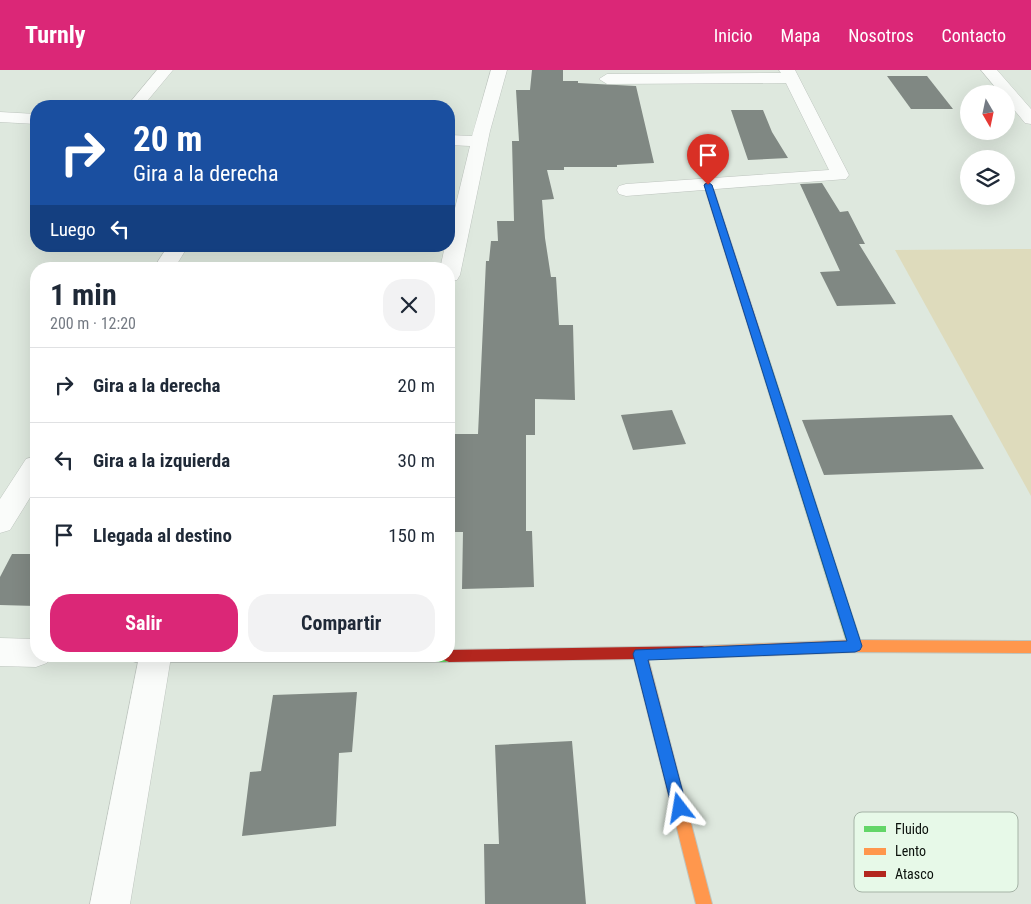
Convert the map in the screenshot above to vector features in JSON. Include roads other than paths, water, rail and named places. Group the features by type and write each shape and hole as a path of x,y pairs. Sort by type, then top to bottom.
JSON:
{"street":[{"path":"140,100 165,70"},
{"path":"455,249 480,141 499,70"},
{"path":"989,70 1031,118"},
{"path":"607,79 789,74 840,175 626,190"},
{"path":"3,121 30,119"},
{"path":"455,140 480,141"},
{"path":"708,185 855,646"},
{"path":"0,522 30,475"},
{"path":"455,656 640,654 855,646 1031,647"},
{"path":"0,652 30,653"},
{"path":"640,654 704,904"},
{"path":"110,904 155,662"}]}
